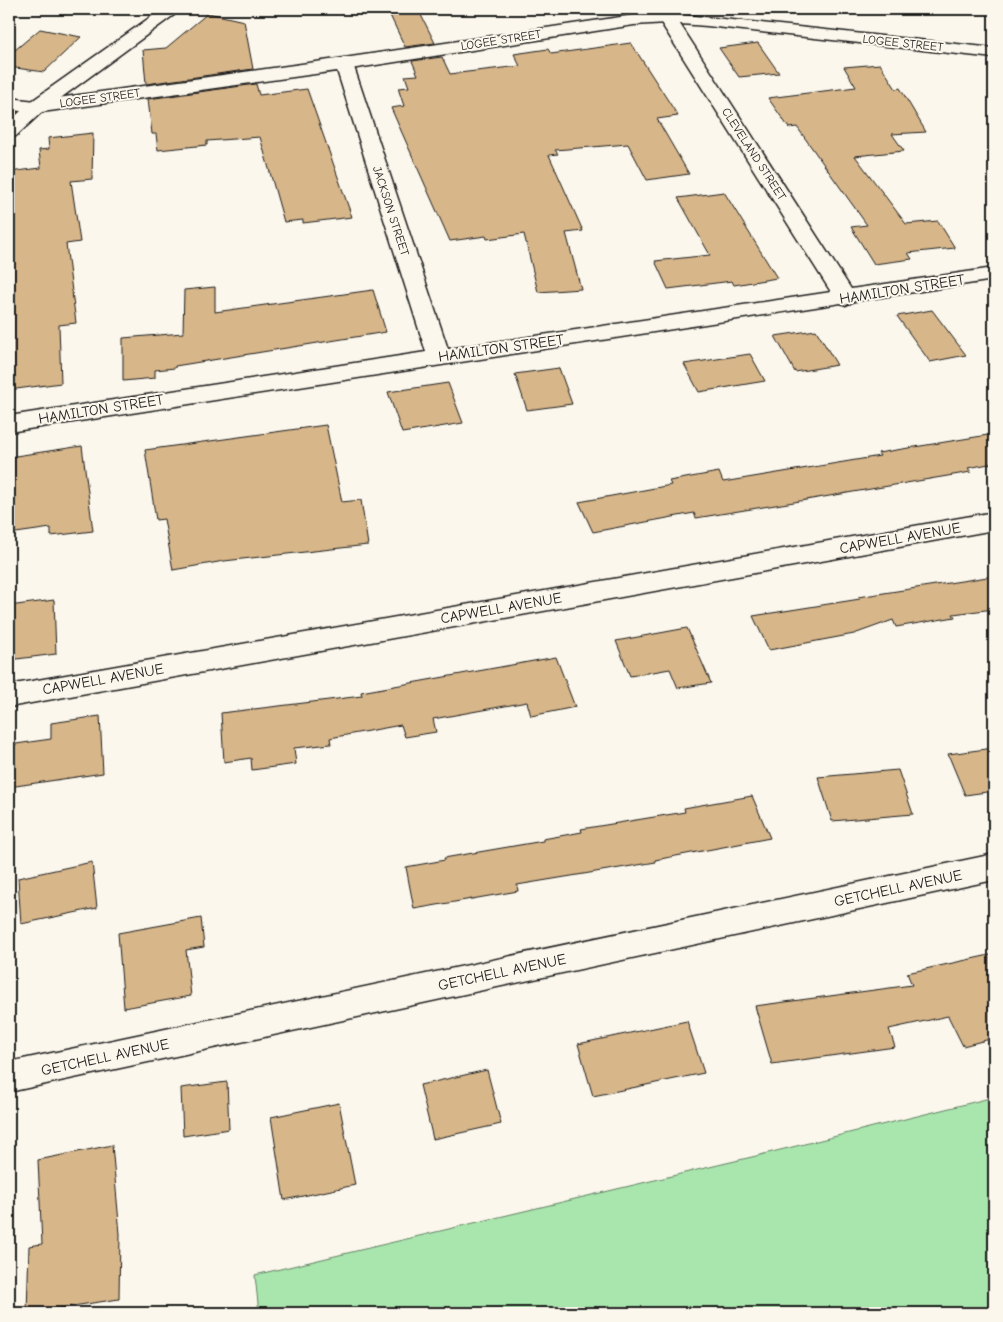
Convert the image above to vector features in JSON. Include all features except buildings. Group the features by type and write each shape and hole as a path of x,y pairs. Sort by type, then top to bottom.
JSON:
{"street":[{"path":"9,132 36,107 174,9"},
{"name":"LOGEE STREET","path":"9,104 36,107 344,64 634,20 667,13 707,21 994,53"},
{"name":"CLEVELAND STREET","path":"667,13 846,298"},
{"name":"JACKSON STREET","path":"344,64 439,357"},
{"name":"HAMILTON STREET","path":"9,424 439,357 846,298 994,274"},
{"name":"CAPWELL AVENUE","path":"9,696 994,521"},
{"name":"GETCHELL AVENUE","path":"9,1077 994,867"}],"green space":[{"path":"994,1097 994,1313 259,1313 255,1275 756,1156"}]}
